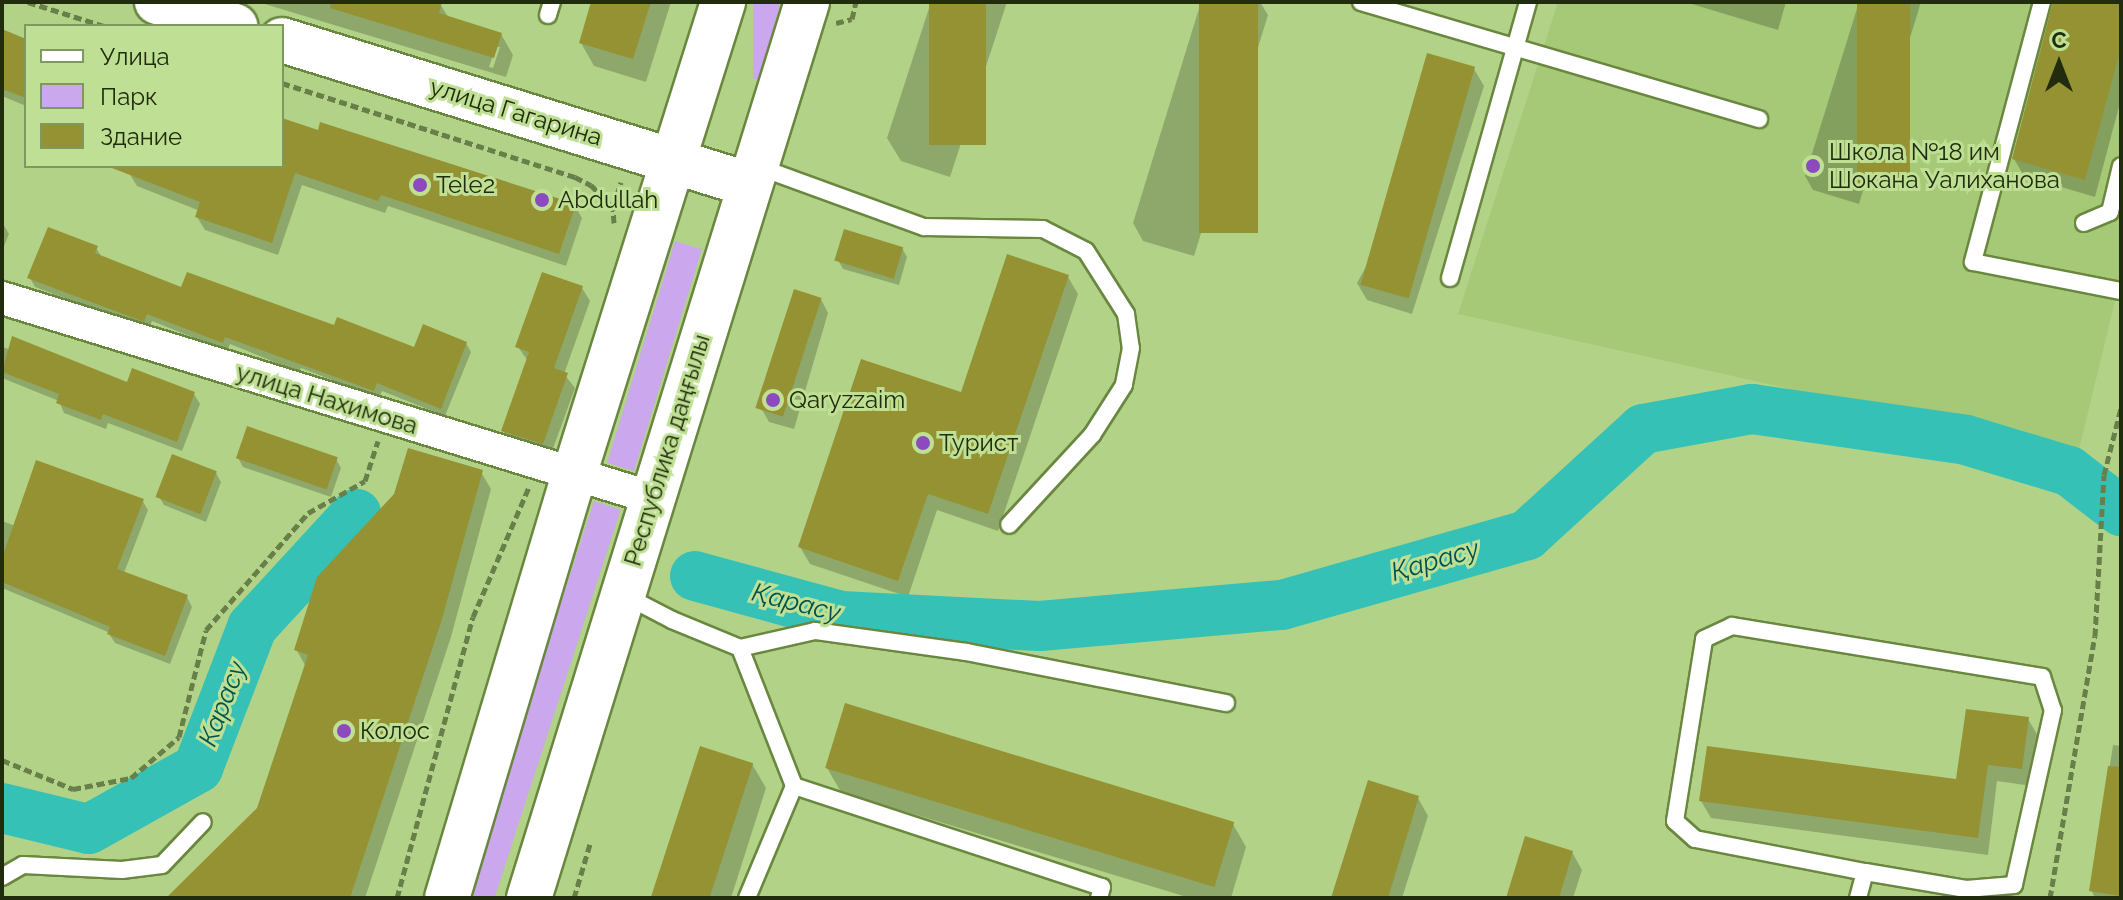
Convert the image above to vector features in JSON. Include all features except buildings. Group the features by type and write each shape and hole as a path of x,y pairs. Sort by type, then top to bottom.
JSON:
{"main road":[{"path":"157,2 228,24"},
{"path":"447,898 556,470 674,160 723,2"},
{"name":"Республика даңғылы","path":"529,898 807,2"},
{"name":"улица Гагарина","path":"284,41 674,160 754,176"}],"street":[{"name":"улица Нахимова","path":"2,298 653,498"}],"lane":[{"path":"1361,2 1759,119"},
{"path":"1450,278 1528,2"},
{"path":"2042,2 1973,262 2121,291"},
{"path":"2084,223 2110,212 2121,166"},
{"path":"754,176 924,227 1043,229 1086,251 1126,314 1131,348 1124,385 1092,435 1009,525"},
{"path":"623,594 672,620 740,648 815,631 966,652 1226,703"},
{"path":"1732,626 2042,677 2053,710 2014,885 1966,889 1865,872 1695,839 1675,821 1704,639 1732,626"},
{"path":"740,648 794,786 747,898"},
{"path":"794,786 1102,887 1099,898"},
{"path":"2,877 23,865 122,870 162,865 203,822"},
{"path":"1858,898 1865,872"}],"path":[{"path":"28,2 98,24"},
{"path":"284,84 575,177 591,185 611,206"},
{"path":"2050,898 2095,636 2104,475 2121,408"},
{"path":"2,760 73,789 131,778 179,737 206,630 308,513 365,481 386,417"},
{"path":"397,898 473,617 556,470"},
{"path":"574,898 590,844"}],"shaded area":[{"name":"Школа №18 им Шокана Уалиханова","path":"1558,2 2121,2 2121,276 2078,454 1458,314"}],"green space":[{"path":"753,2 779,2 779,79 753,79"},
{"path":"675,241 702,249 634,471 607,463"},
{"path":"594,501 621,510 494,898 465,897"}],"waterway":[{"name":"Қарасу","path":"695,576 841,616 1040,626 1282,605 1527,535 1643,429 1752,409 1966,440 2069,471 2121,511"},
{"name":"Карасу","path":"2,808 89,829 198,768 252,627 356,514"}],"place":[{"name":"Школа №18 им Шокана Уалиханова","path":"1813,166"},
{"name":"Tele2","path":"420,185"},
{"name":"Аbdullah","path":"542,200"},
{"name":"Qaryzzaim","path":"773,400"},
{"name":"Турист","path":"923,443"},
{"name":"Колос","path":"344,731"}]}
